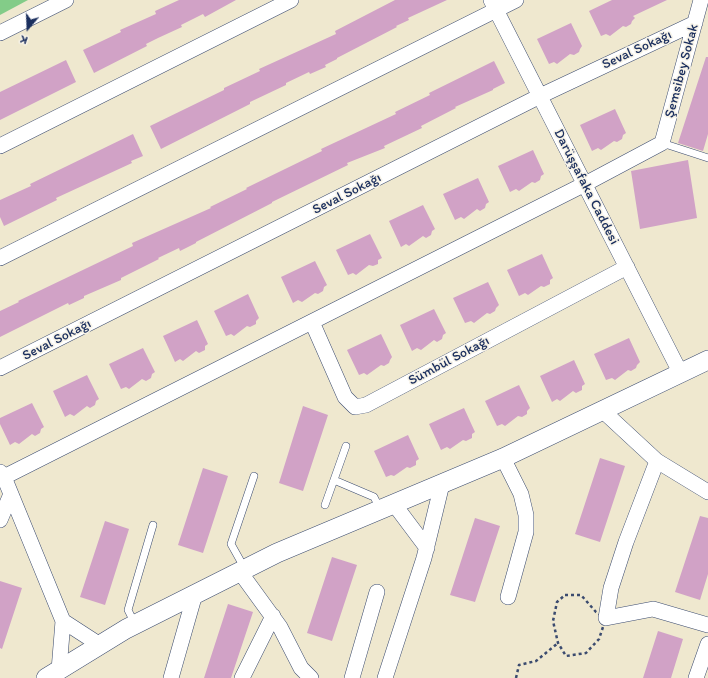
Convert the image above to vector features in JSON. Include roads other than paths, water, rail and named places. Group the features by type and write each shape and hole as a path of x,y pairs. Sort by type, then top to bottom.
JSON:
{"street":[{"path":"0,146 291,0"},
{"path":"0,258 494,5 516,0"},
{"name":"Şemsibey Sokak","path":"662,143 701,0"},
{"path":"0,33 58,2"},
{"name":"Darüşşafaka Caddesi","path":"494,5 627,267 698,367"},
{"name":"Seval Sokağı","path":"0,368 540,96 695,23"},
{"path":"52,674 63,621 2,475 312,322 585,184 662,143"},
{"name":"Sümbül Sokağı","path":"312,322 345,397 355,407 366,405 627,267"},
{"path":"52,674 135,625 277,553 503,458 698,367"},
{"path":"603,412 657,461 708,492"},
{"path":"503,458 521,494 526,515 526,532 508,597"},
{"path":"657,461 624,548 611,588 606,618 653,609 708,624"},
{"path":"385,678 427,548 442,484"},
{"path":"0,520 11,494"},
{"path":"387,507 427,548"},
{"path":"243,570 280,627 301,668 311,678"},
{"path":"352,678 377,592"},
{"path":"171,678 195,594"},
{"path":"242,678 273,616"},
{"path":"63,621 100,645"},
{"path":"696,678 708,644"}],"lane":[{"path":"662,143 708,158"},
{"path":"325,505 346,446"},
{"path":"243,570 231,544 254,476"},
{"path":"334,480 374,497 387,507"},
{"path":"135,625 128,610 153,525"}]}
